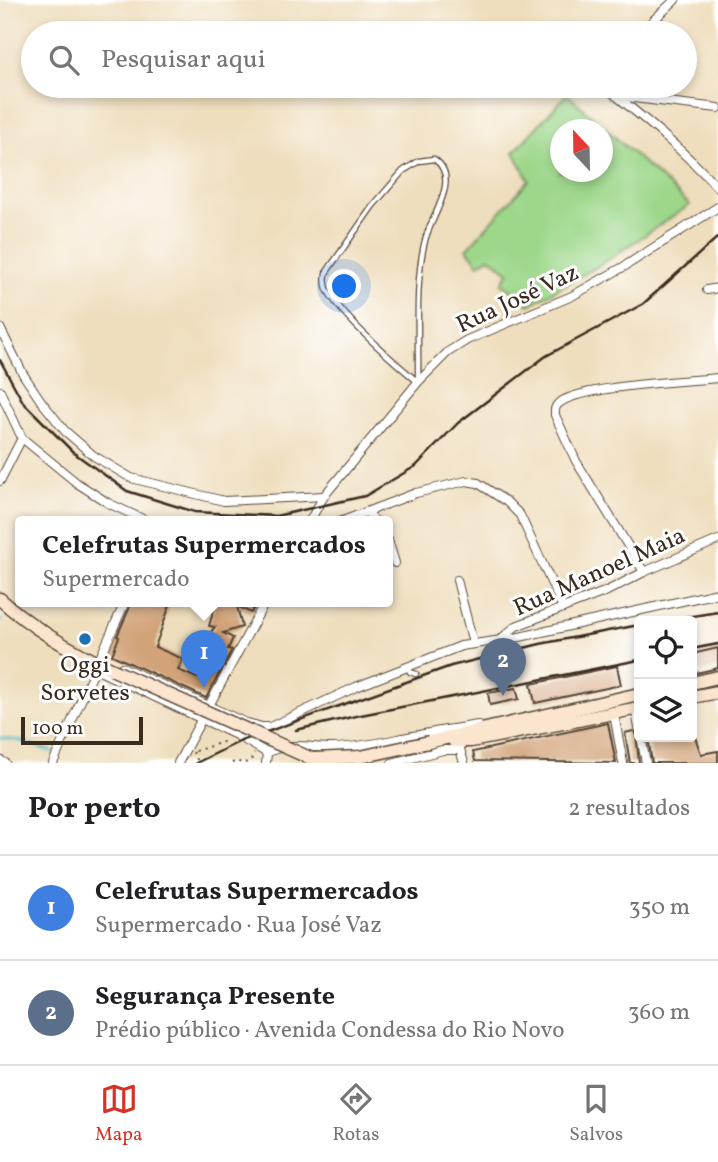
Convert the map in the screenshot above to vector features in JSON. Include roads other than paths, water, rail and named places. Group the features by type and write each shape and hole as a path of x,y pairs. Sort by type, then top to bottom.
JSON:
{"main road":[{"path":"0,599 66,646 97,663 312,759 360,757 429,742 471,741 614,714 634,701"},
{"path":"697,682 718,677"},
{"path":"697,696 718,692"},
{"path":"454,743 530,718 598,703 634,699"}],"street":[{"path":"652,21 676,0"},
{"path":"619,98 684,153 718,188"},
{"path":"634,98 718,108"},
{"name":"Rua José Vaz","path":"312,516 324,496 418,382 447,352 467,340 572,296 718,207"},
{"path":"707,290 718,288"},
{"path":"0,328 23,374 65,431 94,456 131,478 224,501 324,496"},
{"path":"644,572 576,461 555,415 555,408 559,403 589,391 718,378"},
{"path":"0,391 22,438 77,483 108,503 136,516"},
{"path":"0,481 22,438"},
{"path":"359,516 416,494 466,481 478,483 508,502 520,515 563,608"},
{"path":"368,513 371,516"},
{"name":"Rua Manoel Maia","path":"498,641 516,626 607,591 718,540"},
{"path":"393,556 395,563"},
{"path":"457,580 473,643"},
{"path":"97,663 244,722 270,727 356,687 473,643 498,641 718,593"},
{"path":"53,763 123,607"},
{"path":"178,763 262,607"},
{"path":"97,663 202,720 238,736 267,758"},
{"path":"598,703 614,714 623,763"},
{"path":"267,758 277,747 362,746 530,718"},
{"path":"267,758 270,727"},
{"path":"642,742 646,763"},
{"path":"392,763 443,750 454,743 464,763"},
{"path":"0,761 5,763"}],"lane":[{"path":"434,159 440,163 445,173 446,183 426,237 421,267 418,382 392,360 336,302 325,280 326,273 372,207 403,171 419,161 434,159"},
{"path":"408,666 410,672 416,674"}],"waterway":[{"path":"0,738 20,741 54,752"}],"railway":[{"path":"0,360 23,402 74,453 127,491 195,512 276,516 365,496 416,466 458,423 546,356 643,304 718,237"},
{"path":"693,616 718,612"},
{"path":"196,763 241,741 451,666 540,644 634,626"},
{"path":"697,648 718,644"},
{"path":"296,730 634,661"}],"place":[{"name":"Oggi Sorvetes","path":"85,639"},
{"name":"Celefrutas Supermercados","path":"204,688"},
{"name":"Segurança Presente","path":"503,696"}]}
